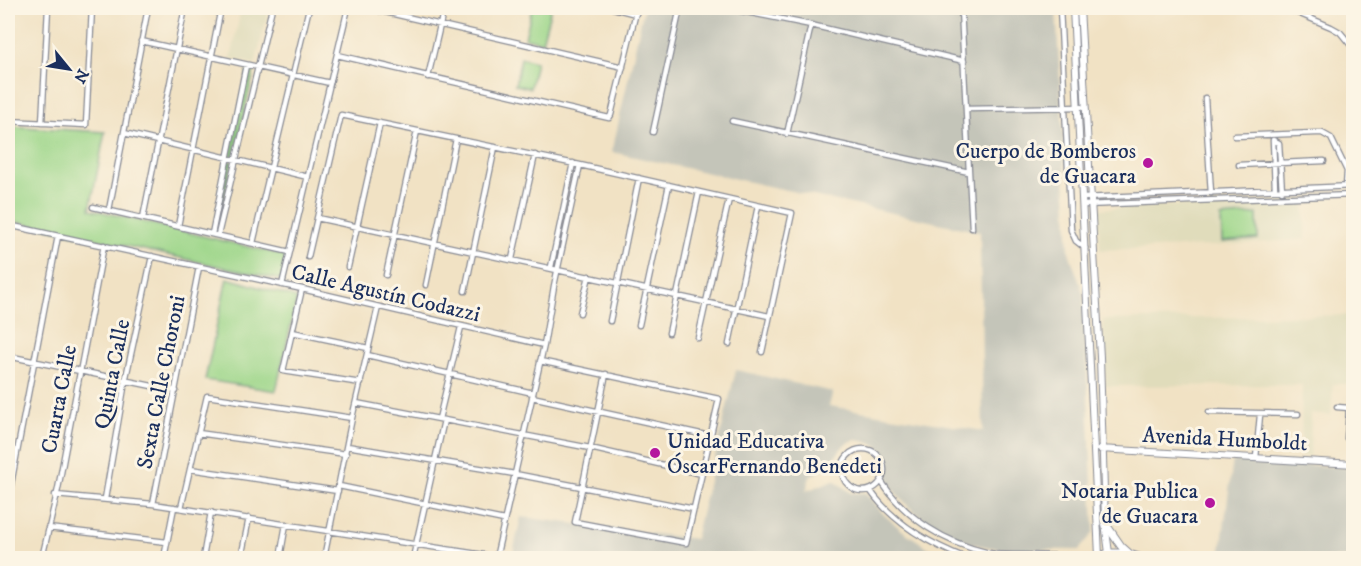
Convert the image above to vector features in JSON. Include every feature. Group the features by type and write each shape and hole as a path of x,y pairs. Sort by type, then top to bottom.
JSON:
{"main road":[{"path":"1073,8 1091,201 1100,357 1105,523 1109,556"},
{"path":"1080,8 1083,202 1099,557 1130,554"},
{"name":"Avenida Humboldt","path":"1094,449 1353,464"},
{"path":"1105,523 1121,546 1130,554 1142,558"}],"street":[{"path":"42,123 48,8"},
{"path":"8,121 86,125 92,8"},
{"path":"109,210 148,8"},
{"path":"143,218 185,8"},
{"path":"178,226 221,8"},
{"path":"218,235 272,8"},
{"path":"253,243 309,8"},
{"path":"282,285 348,8"},
{"path":"368,8 623,67"},
{"path":"428,77 444,8"},
{"path":"613,8 636,14"},
{"path":"337,55 605,118 611,115 638,8"},
{"path":"653,132 680,8"},
{"path":"726,8 964,60"},
{"path":"961,8 972,228"},
{"path":"1060,8 1071,230 1076,242 1086,248"},
{"path":"1286,8 1340,32 1353,49"},
{"path":"787,134 811,26"},
{"path":"141,41 330,83"},
{"path":"212,234 246,65"},
{"path":"1205,98 1211,193"},
{"path":"967,110 1082,107"},
{"path":"308,257 341,115 535,155 792,213 762,352"},
{"path":"732,122 969,172"},
{"path":"348,267 380,123"},
{"path":"386,274 417,131"},
{"path":"124,133 308,177"},
{"path":"1235,136 1316,133 1327,135 1331,138 1347,171 1346,186"},
{"path":"426,285 456,139"},
{"path":"1275,189 1274,140 1279,141 1282,197"},
{"path":"465,291 495,147"},
{"path":"512,259 535,155"},
{"path":"1239,165 1324,161"},
{"path":"551,267 573,163"},
{"path":"55,495 211,512 496,558 544,345 580,165"},
{"path":"610,321 639,178"},
{"path":"639,325 669,185"},
{"path":"1083,202 1353,186"},
{"path":"669,333 699,192"},
{"path":"1091,201 1353,195"},
{"path":"698,338 729,199"},
{"path":"729,344 758,206"},
{"path":"93,207 290,252"},
{"path":"317,218 769,316"},
{"path":"8,244 9,226"},
{"name":"Calle Agustín Codazzi","path":"9,226 302,289 544,345"},
{"path":"8,500 8,489 58,236"},
{"name":"Cuarta Calle","path":"42,558 104,245"},
{"name":"Quinta Calle","path":"105,499 125,382 152,256"},
{"name":"Sexta Calle Choroni","path":"153,504 199,267"},
{"path":"580,313 589,276"},
{"path":"302,289 283,371 361,383"},
{"path":"324,558 352,418 378,307"},
{"path":"413,558 436,461 450,376 461,327"},
{"path":"292,332 368,348"},
{"path":"367,355 597,412 710,435"},
{"path":"8,356 80,373 176,391"},
{"path":"540,361 606,374 718,399 686,543 575,522 606,374"},
{"path":"181,508 207,396 352,418"},
{"path":"356,403 590,448 702,474"},
{"path":"1337,407 1351,409 1347,438"},
{"path":"1209,412 1298,414"},
{"path":"1256,458 1260,414"},
{"path":"198,433 345,453"},
{"path":"347,446 515,474 694,509"},
{"path":"861,449 876,453 884,466 881,481 870,490 855,489 844,478 842,470 847,456 861,449"},
{"path":"190,469 426,503 504,520"},
{"path":"881,481 890,495 911,516 931,531 957,544 991,554 1099,557"},
{"path":"870,490 879,503 916,533 947,551 966,558"},
{"path":"164,558 174,507"},
{"path":"203,558 211,512"},
{"path":"241,558 249,518"},
{"path":"280,558 286,524"},
{"path":"48,528 167,542"}],"shaded area":[{"path":"241,8 269,8 255,64 231,59"},
{"path":"644,8 1056,8 1069,252 1083,293 1094,529 1079,550 1000,549 973,544 952,535 923,518 896,493 889,483 886,456 877,445 854,440 845,444 828,466 810,477 806,491 834,480 851,493 865,493 884,515 903,531 927,547 953,558 512,558 521,517 695,539 736,370 833,392 829,406 983,431 980,232 612,152"},
{"path":"1304,200 1306,239 1212,246 1100,250 1098,209"},
{"path":"1353,315 1353,384 1333,384 1331,415 1311,413 1310,456 1301,456 1302,385 1106,386 1103,320"},
{"path":"1233,460 1353,468 1353,558 1220,558"}],"green space":[{"path":"532,8 551,8 542,42 525,38"},
{"path":"521,58 536,62 530,88 515,85"},
{"path":"248,69 254,71 234,156 230,155"},
{"path":"8,126 105,132 90,209 287,256 281,280 8,220"},
{"path":"228,161 232,162 215,232"},
{"path":"1257,214 1258,239 1222,242 1221,217"},
{"path":"227,278 297,298 276,391 205,380"}],"waterway":[{"path":"1349,8 1354,12"}],"place":[{"name":"Cuerpo de Bomberos de Guacara","path":"1148,163"},
{"name":"Unidad Educativa ÓscarFernando Benedeti","path":"655,453"},
{"name":"Notaria Publica de Guacara","path":"1210,503"}]}
